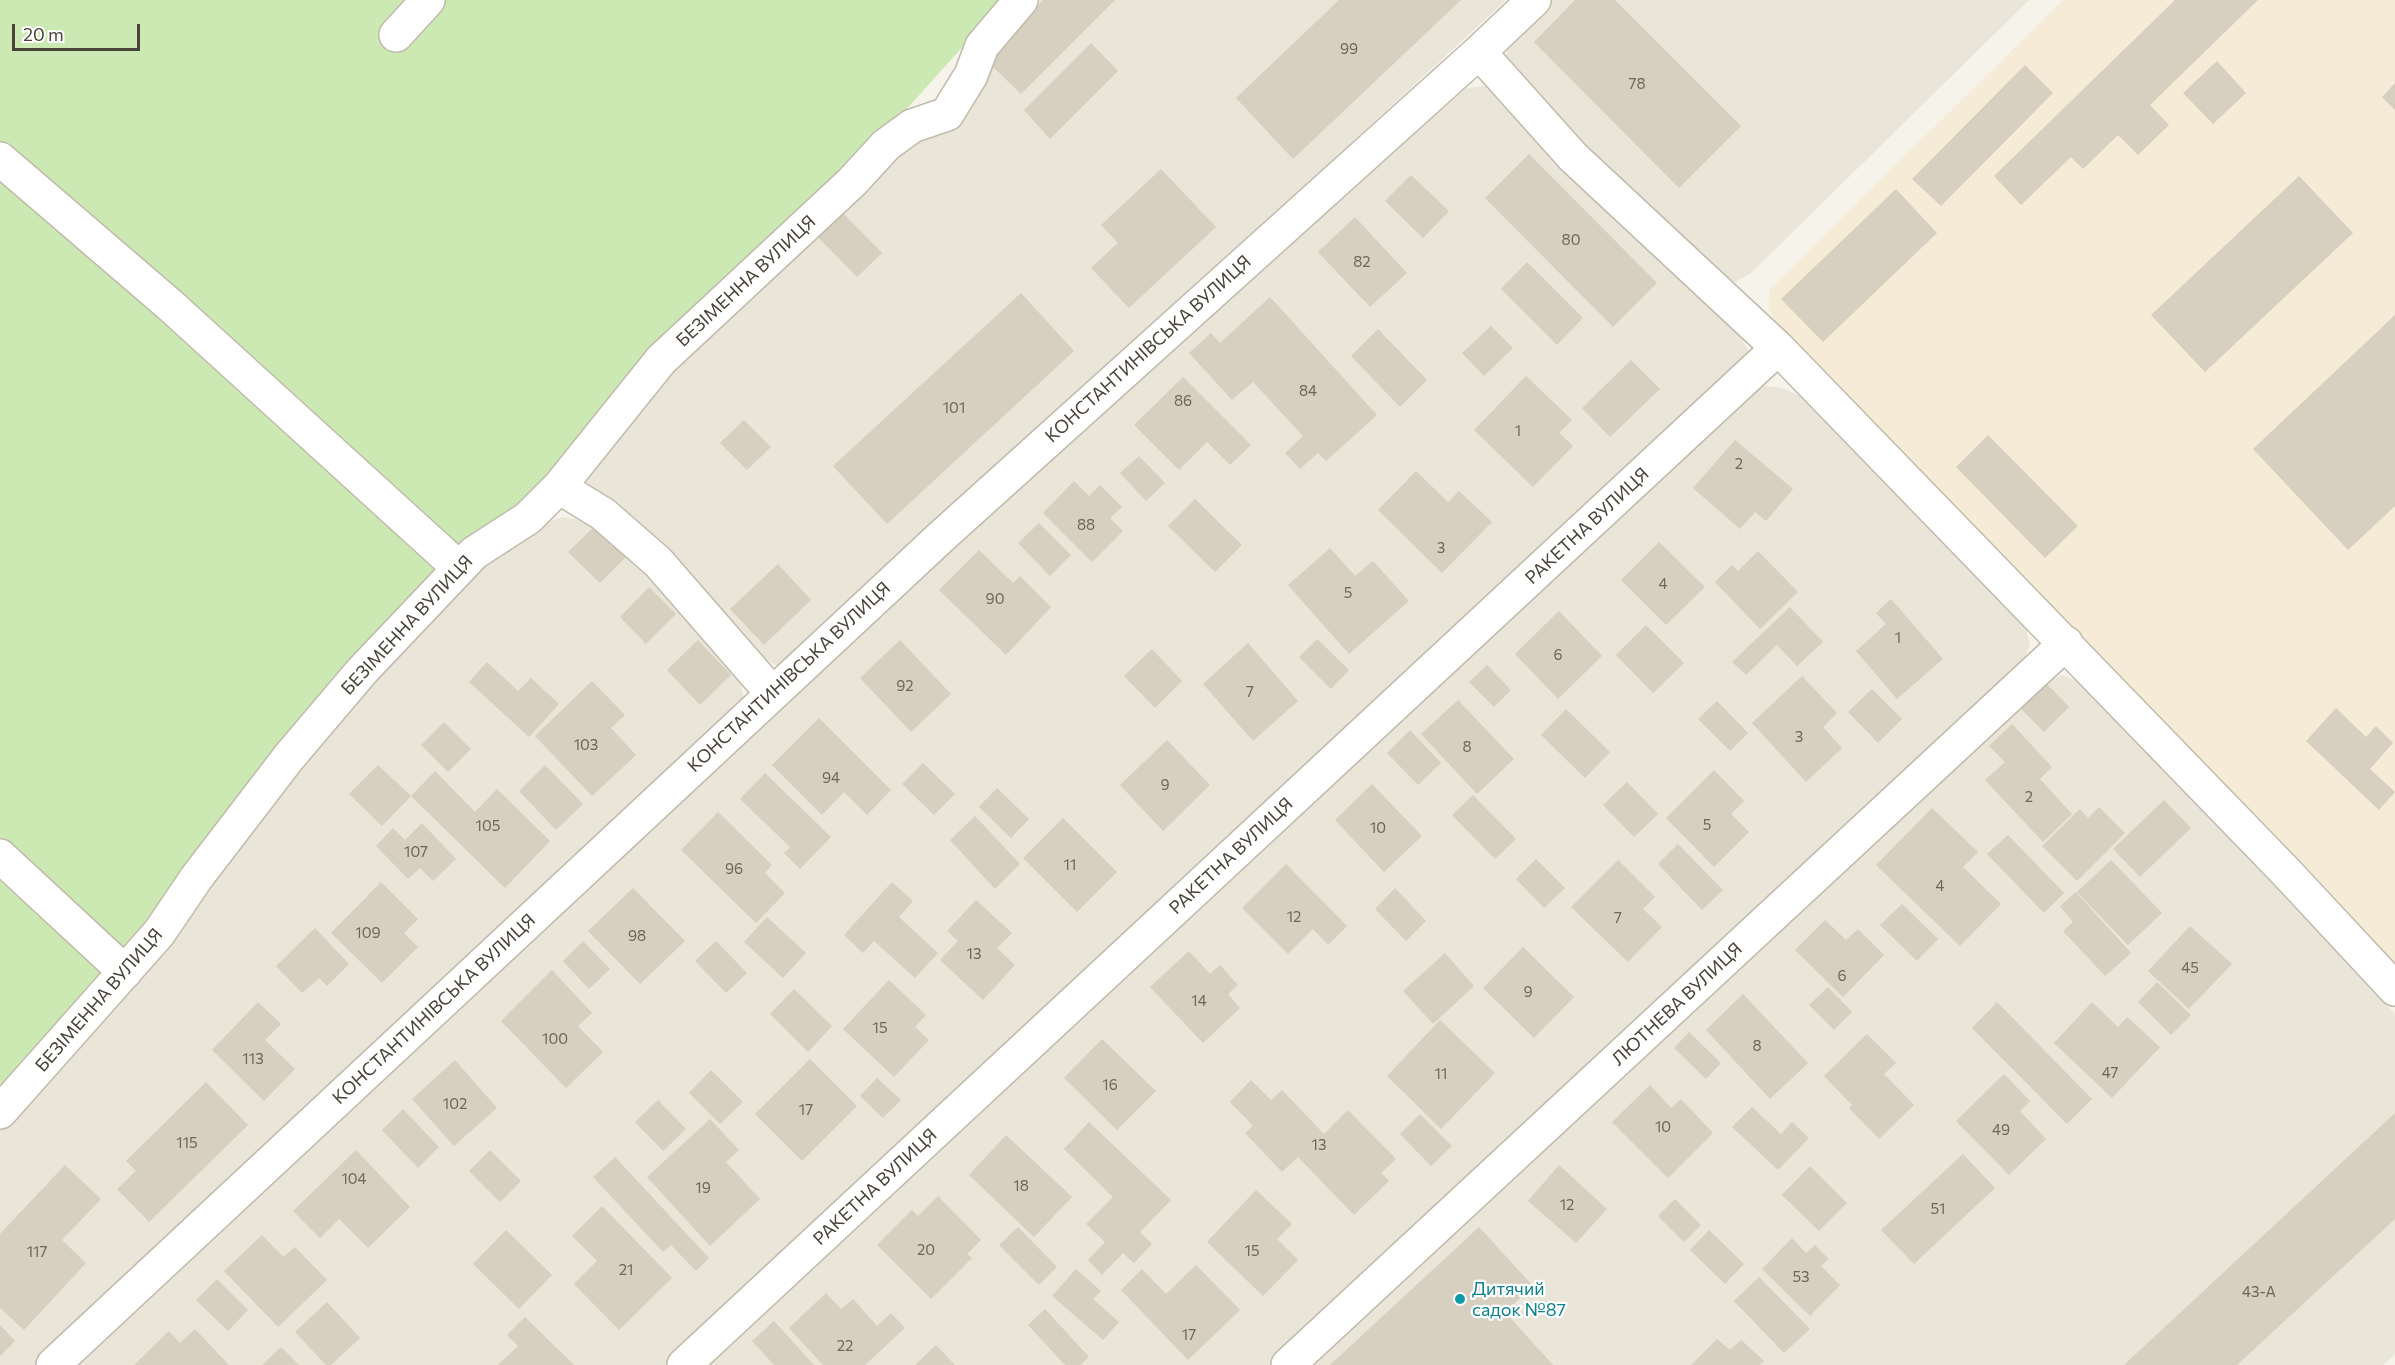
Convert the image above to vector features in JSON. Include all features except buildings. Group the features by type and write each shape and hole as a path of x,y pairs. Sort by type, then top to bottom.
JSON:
{"street":[{"path":"396,35 428,0"},
{"name":"БЕЗІМЕННА ВУЛИЦЯ","path":"0,1112 159,933 197,877 289,757 362,671 474,553 528,518 559,487 661,360 852,182 886,145 912,126 947,114 971,75 982,46 1021,0"},
{"name":"КОНСТАНТИНІВСЬКА ВУЛИЦЯ","path":"53,1365 772,693 1534,0"},
{"path":"1479,52 1573,157 1778,348 2066,643 2395,988"},
{"path":"0,159 170,305 459,568"},
{"name":"РАКЕТНА ВУЛИЦЯ","path":"684,1365 1778,348"},
{"path":"559,487 603,514 658,562 772,693"},
{"name":"ЛЮТНЕВА ВУЛИЦЯ","path":"1288,1365 2066,643"},
{"path":"0,856 125,972"}],"shaded area":[{"path":"1032,0 1506,0 795,658 777,666 758,655 586,482 592,463 669,364 858,187"},
{"path":"1551,0 2029,0 1750,274 1735,282 1717,276 1579,149 1518,79 1506,55 1509,40"},
{"path":"2063,0 2395,0 2395,963 2300,860 1777,324 1768,308 1770,289"},
{"path":"1484,86 1499,95 1741,338 1750,354 672,1365 68,1365 1160,346 1467,88"},
{"path":"1755,385 1782,388 1802,397 2026,628 2030,646 2021,666 1271,1365 698,1365"},
{"path":"562,517 597,523 650,568 739,674 744,701 40,1365 0,1365 0,1126 205,879 479,560 527,529"},
{"path":"2062,675 2084,684 2395,1014 2395,1354 2383,1365 1304,1365 2036,687"}],"green space":[{"path":"0,0 1005,0 856,165 654,356 0,1093"}],"place":[{"name":"Дитячий садок №87","path":"1460,1299"}]}
